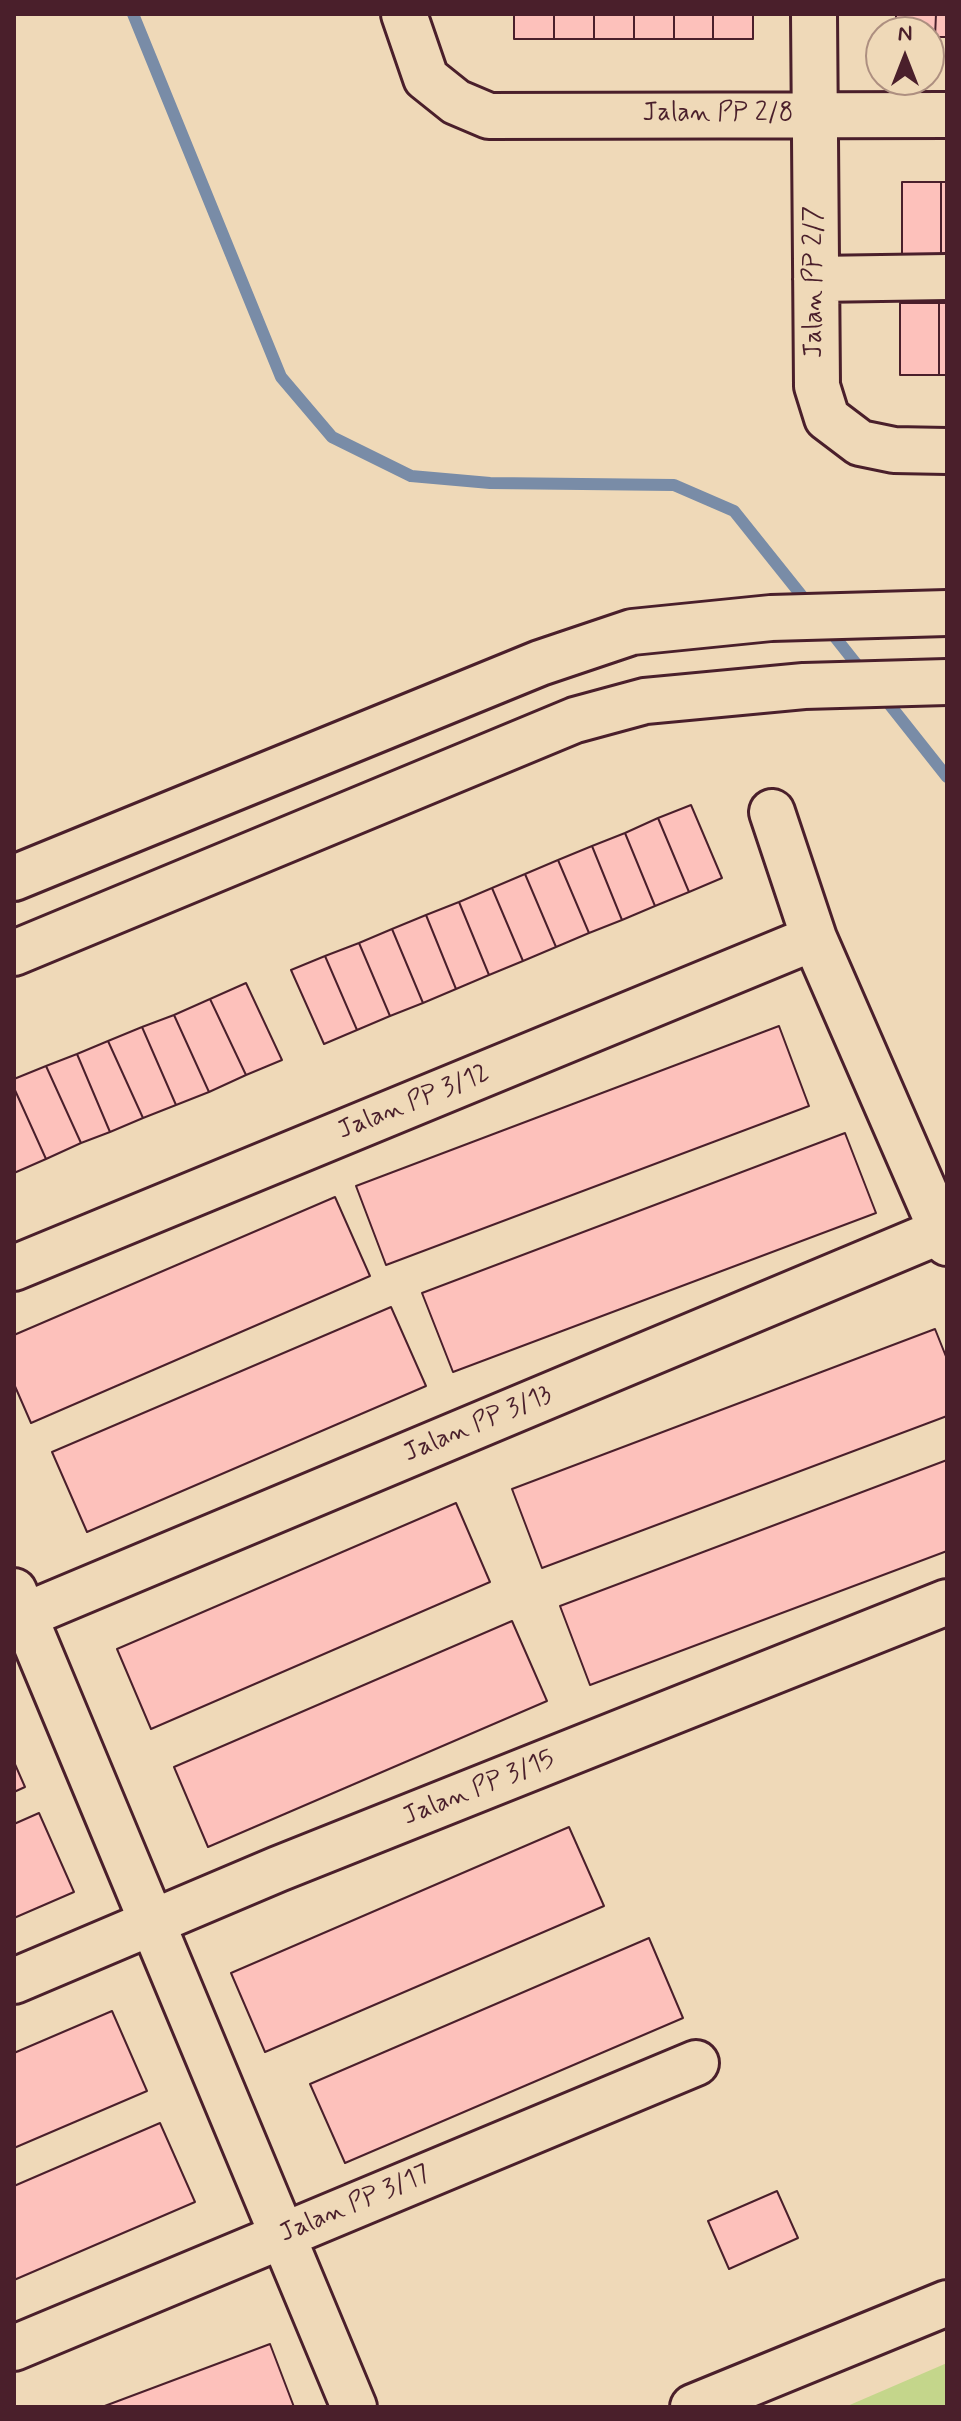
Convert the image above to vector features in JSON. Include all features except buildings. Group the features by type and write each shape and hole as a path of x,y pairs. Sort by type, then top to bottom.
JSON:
{"street":[{"name":"Jalan PP 2/8","path":"404,14 426,78 456,102 489,116 947,115"},
{"name":"Jalan PP 2/7","path":"814,14 817,386 827,418 860,443 894,450 947,451"},
{"path":"816,279 947,277"},
{"path":"14,878 553,659 632,632 771,618 947,613"},
{"path":"14,953 575,720 645,701 804,686 947,682"},
{"path":"772,812 814,938 944,1237"},
{"name":"Jalan PP 3/12","path":"14,1268 814,938"},
{"name":"Jalan PP 3/13","path":"17,1609 944,1237"},
{"name":"Jalan PP 3/15","path":"14,1981 307,1857 947,1602"},
{"path":"17,1609 354,2407"},
{"name":"Jalan PP 3/17","path":"14,2348 696,2063"},
{"path":"693,2407 947,2303"}],"green space":[{"path":"947,2363 947,2407 845,2407"}],"waterway":[{"path":"133,14 281,377 332,437 411,476 490,483 674,485 734,511 810,606"},
{"path":"827,627 865,675"},
{"path":"882,695 947,777"}]}
